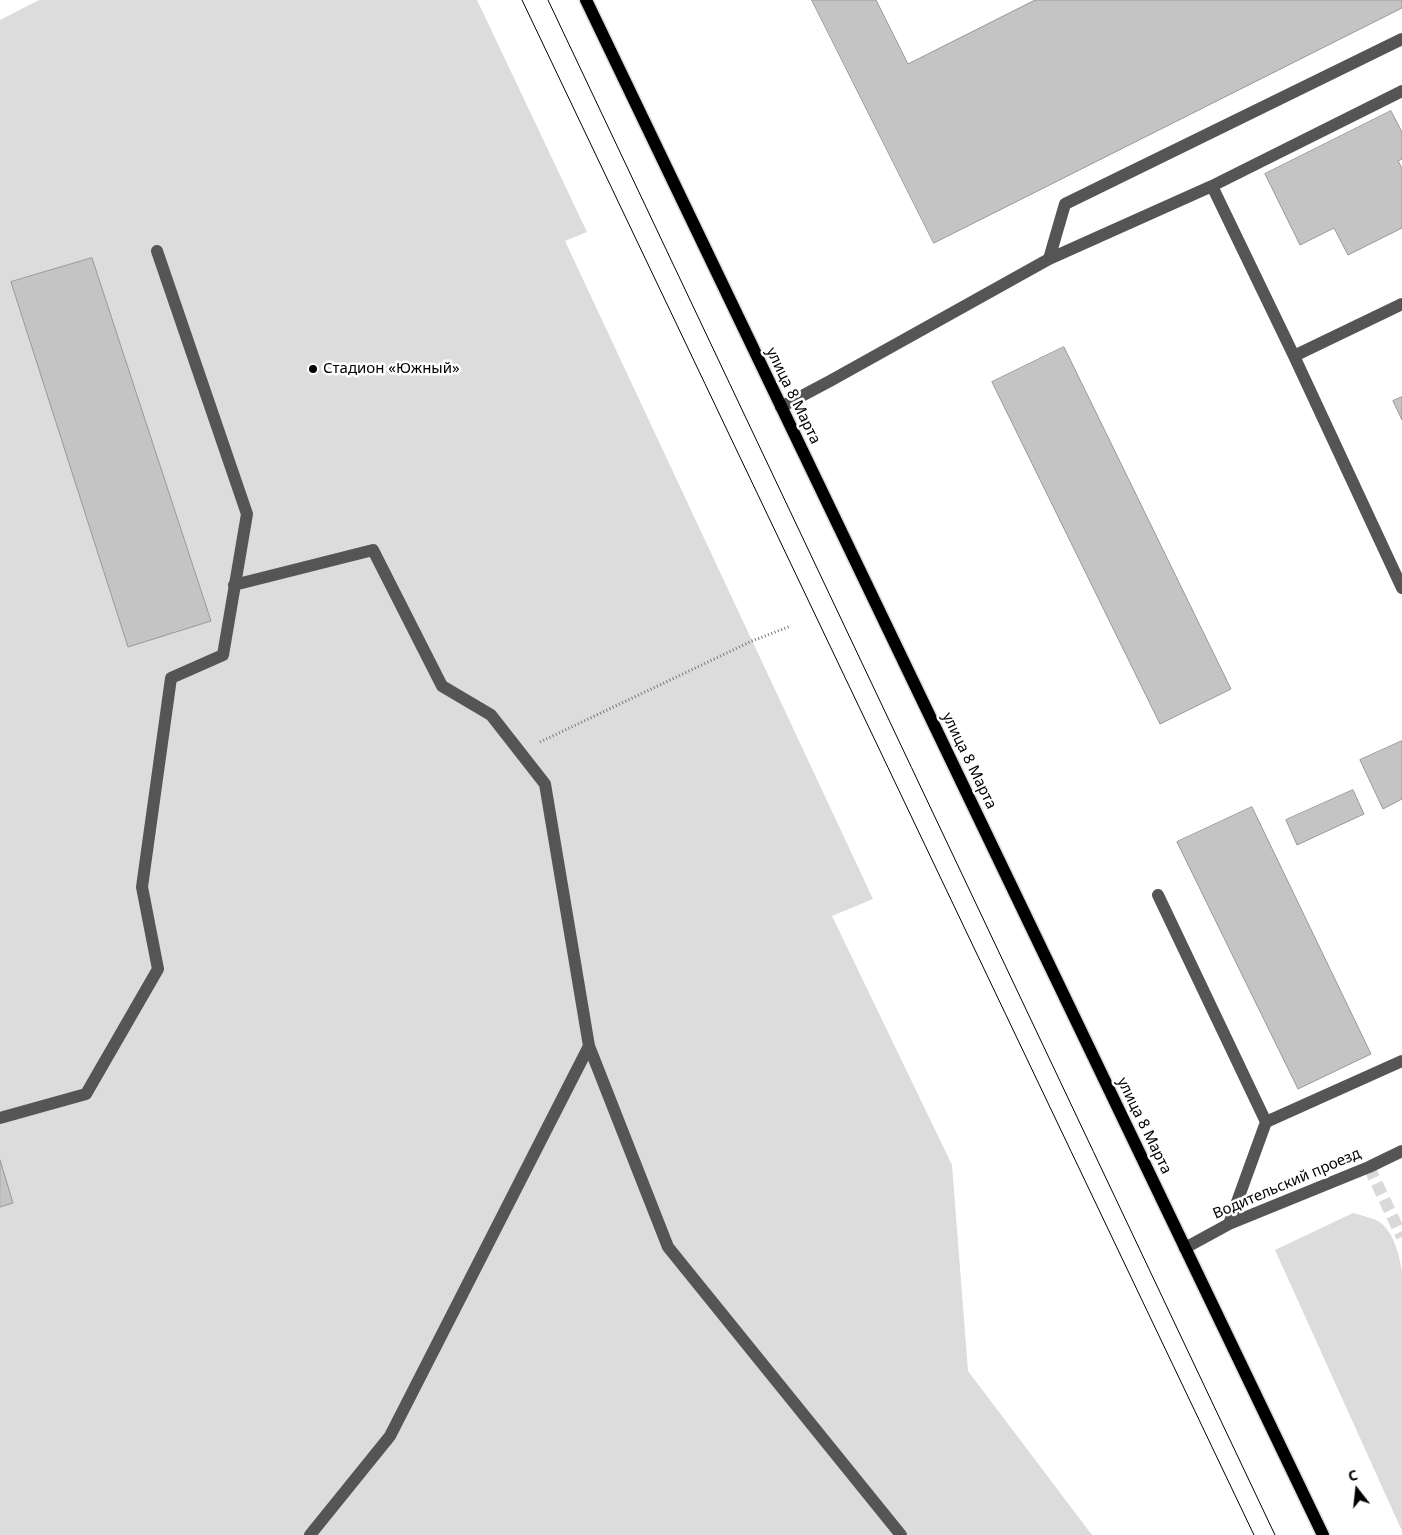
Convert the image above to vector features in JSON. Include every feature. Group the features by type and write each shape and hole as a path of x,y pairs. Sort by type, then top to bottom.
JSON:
{"main road":[{"name":"улица 8 Марта","path":"586,0 1323,1535"}],"street":[{"path":"1049,259 1065,204 1402,39"},
{"path":"781,407 1049,259 1212,186 1402,91"},
{"path":"1212,186 1402,588"},
{"path":"0,1118 86,1094 158,969 142,887 171,678 223,654 247,514 157,251"},
{"path":"1294,356 1402,304"},
{"path":"234,586 373,550 442,686 491,715 545,784 589,1046 668,1247 901,1535"},
{"path":"1158,895 1266,1122 1230,1224"},
{"path":"310,1535 390,1436 589,1046"},
{"path":"1266,1122 1402,1061"},
{"name":"Водительский проезд","path":"1185,1248 1230,1224 1369,1167 1402,1151"}],"path":[{"path":"519,751 752,641 792,626"}],"shaded area":[{"name":"Стадион «Южный»","path":"39,0 477,0 587,232 565,241 873,899 832,916 952,1165 968,1371 1092,1535 0,1535 0,20"},
{"path":"1353,1213 1376,1220 1387,1229 1397,1250 1402,1271 1402,1531 1275,1250"}],"building":[{"path":"812,0 876,0 908,64 1035,0 1402,0 1402,8 934,243"},
{"path":"1391,111 1402,132 1402,159 1398,161 1402,168 1402,228 1348,255 1334,228 1300,245 1265,174"},
{"path":"92,258 211,621 128,647 11,282"},
{"path":"1064,347 1231,689 1160,724 992,382"},
{"path":"1402,397 1402,420 1393,401"},
{"path":"1402,741 1402,799 1383,809 1360,760"},
{"path":"1353,790 1364,814 1297,845 1286,820"},
{"path":"1252,807 1371,1054 1298,1089 1177,842"},
{"path":"0,1160 13,1203 0,1207"}],"tunnel":[{"path":"1369,1167 1402,1237"}],"tram line":[{"path":"522,0 1254,1535"},
{"path":"548,0 1275,1535"}],"place":[{"name":"Стадион «Южный»","path":"313,369"}]}
